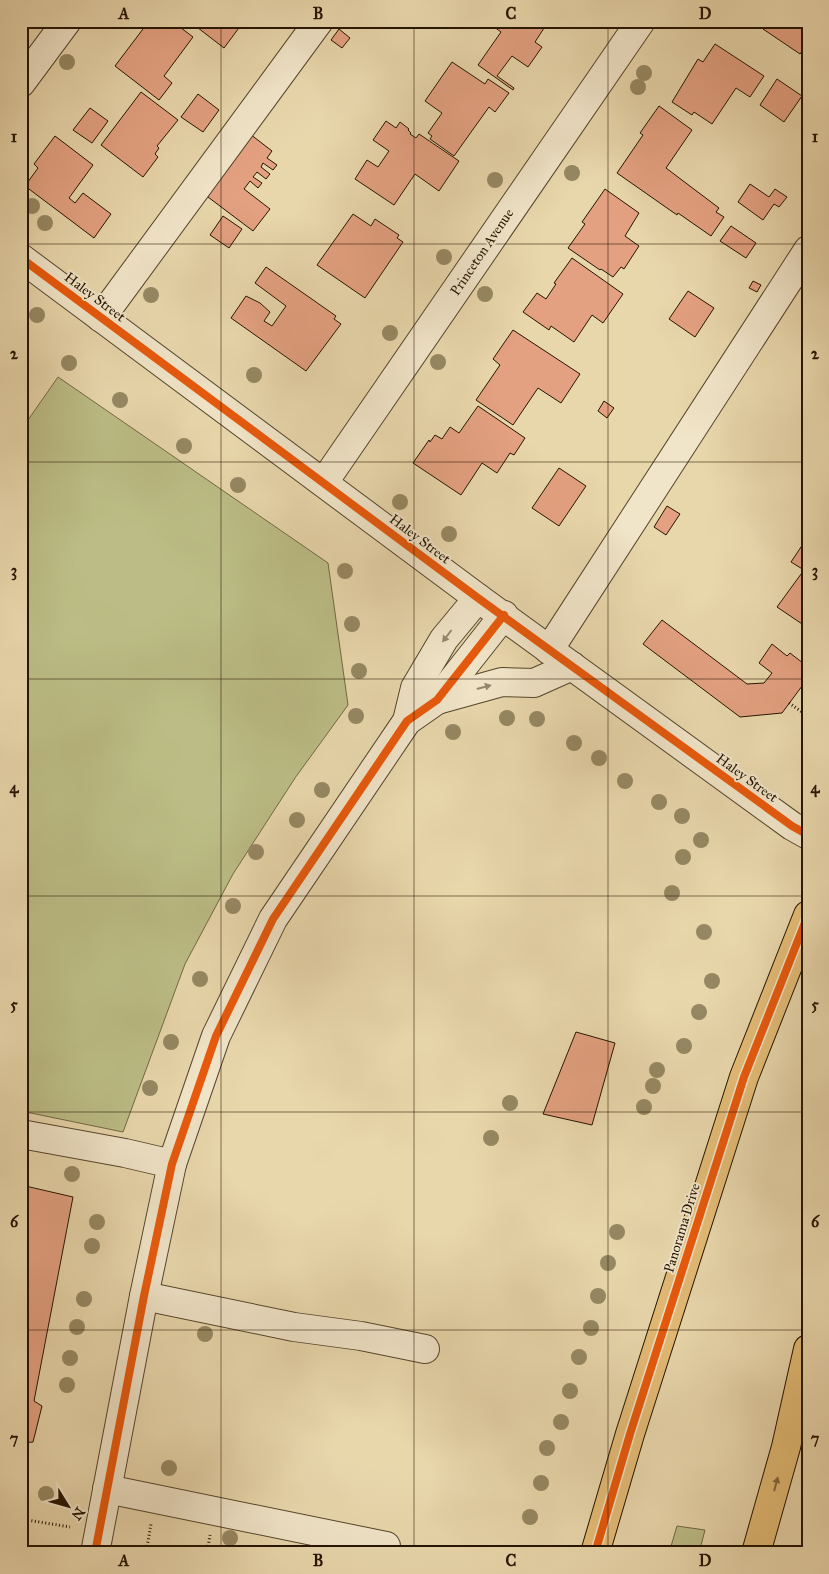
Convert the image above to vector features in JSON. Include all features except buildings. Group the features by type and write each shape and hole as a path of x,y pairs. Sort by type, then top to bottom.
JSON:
{"main road":[{"name":"Panorama Drive","path":"595,1553 630,1434 744,1077 808,915"},
{"path":"756,1553 786,1447 808,1349"}],"street":[{"path":"21,84 67,21"},
{"path":"102,318 319,21"},
{"name":"Princeton Avenue","path":"324,482 641,21"},
{"path":"550,650 808,250"},
{"name":"Haley Street","path":"21,258 478,598 808,835"},
{"path":"95,1553 144,1296 172,1164 216,1036 273,919 407,721 415,688 444,639 478,598"},
{"path":"407,721 437,700 504,615"},
{"path":"437,700 502,682 534,683 572,666"},
{"path":"21,1134 125,1153 172,1164"},
{"path":"144,1296 294,1327 361,1336 425,1349"},
{"path":"107,1489 386,1546"}],"path":[{"path":"789,703 808,716"},
{"path":"808,733 805,739 808,776"},
{"path":"21,1519 70,1527"},
{"path":"146,1553 151,1523"}],"green space":[{"path":"58,377 328,563 348,705 295,778 233,874 185,964 123,1132 21,1111 21,430"},
{"path":"677,1526 705,1530 699,1553 669,1553"}],"cycle path":[{"path":"21,258 478,598 792,826 808,835"},
{"path":"95,1553 144,1296 172,1164 216,1036 273,919 407,721 437,700 504,615"},
{"path":"595,1553 630,1434 744,1077 808,915"}]}
